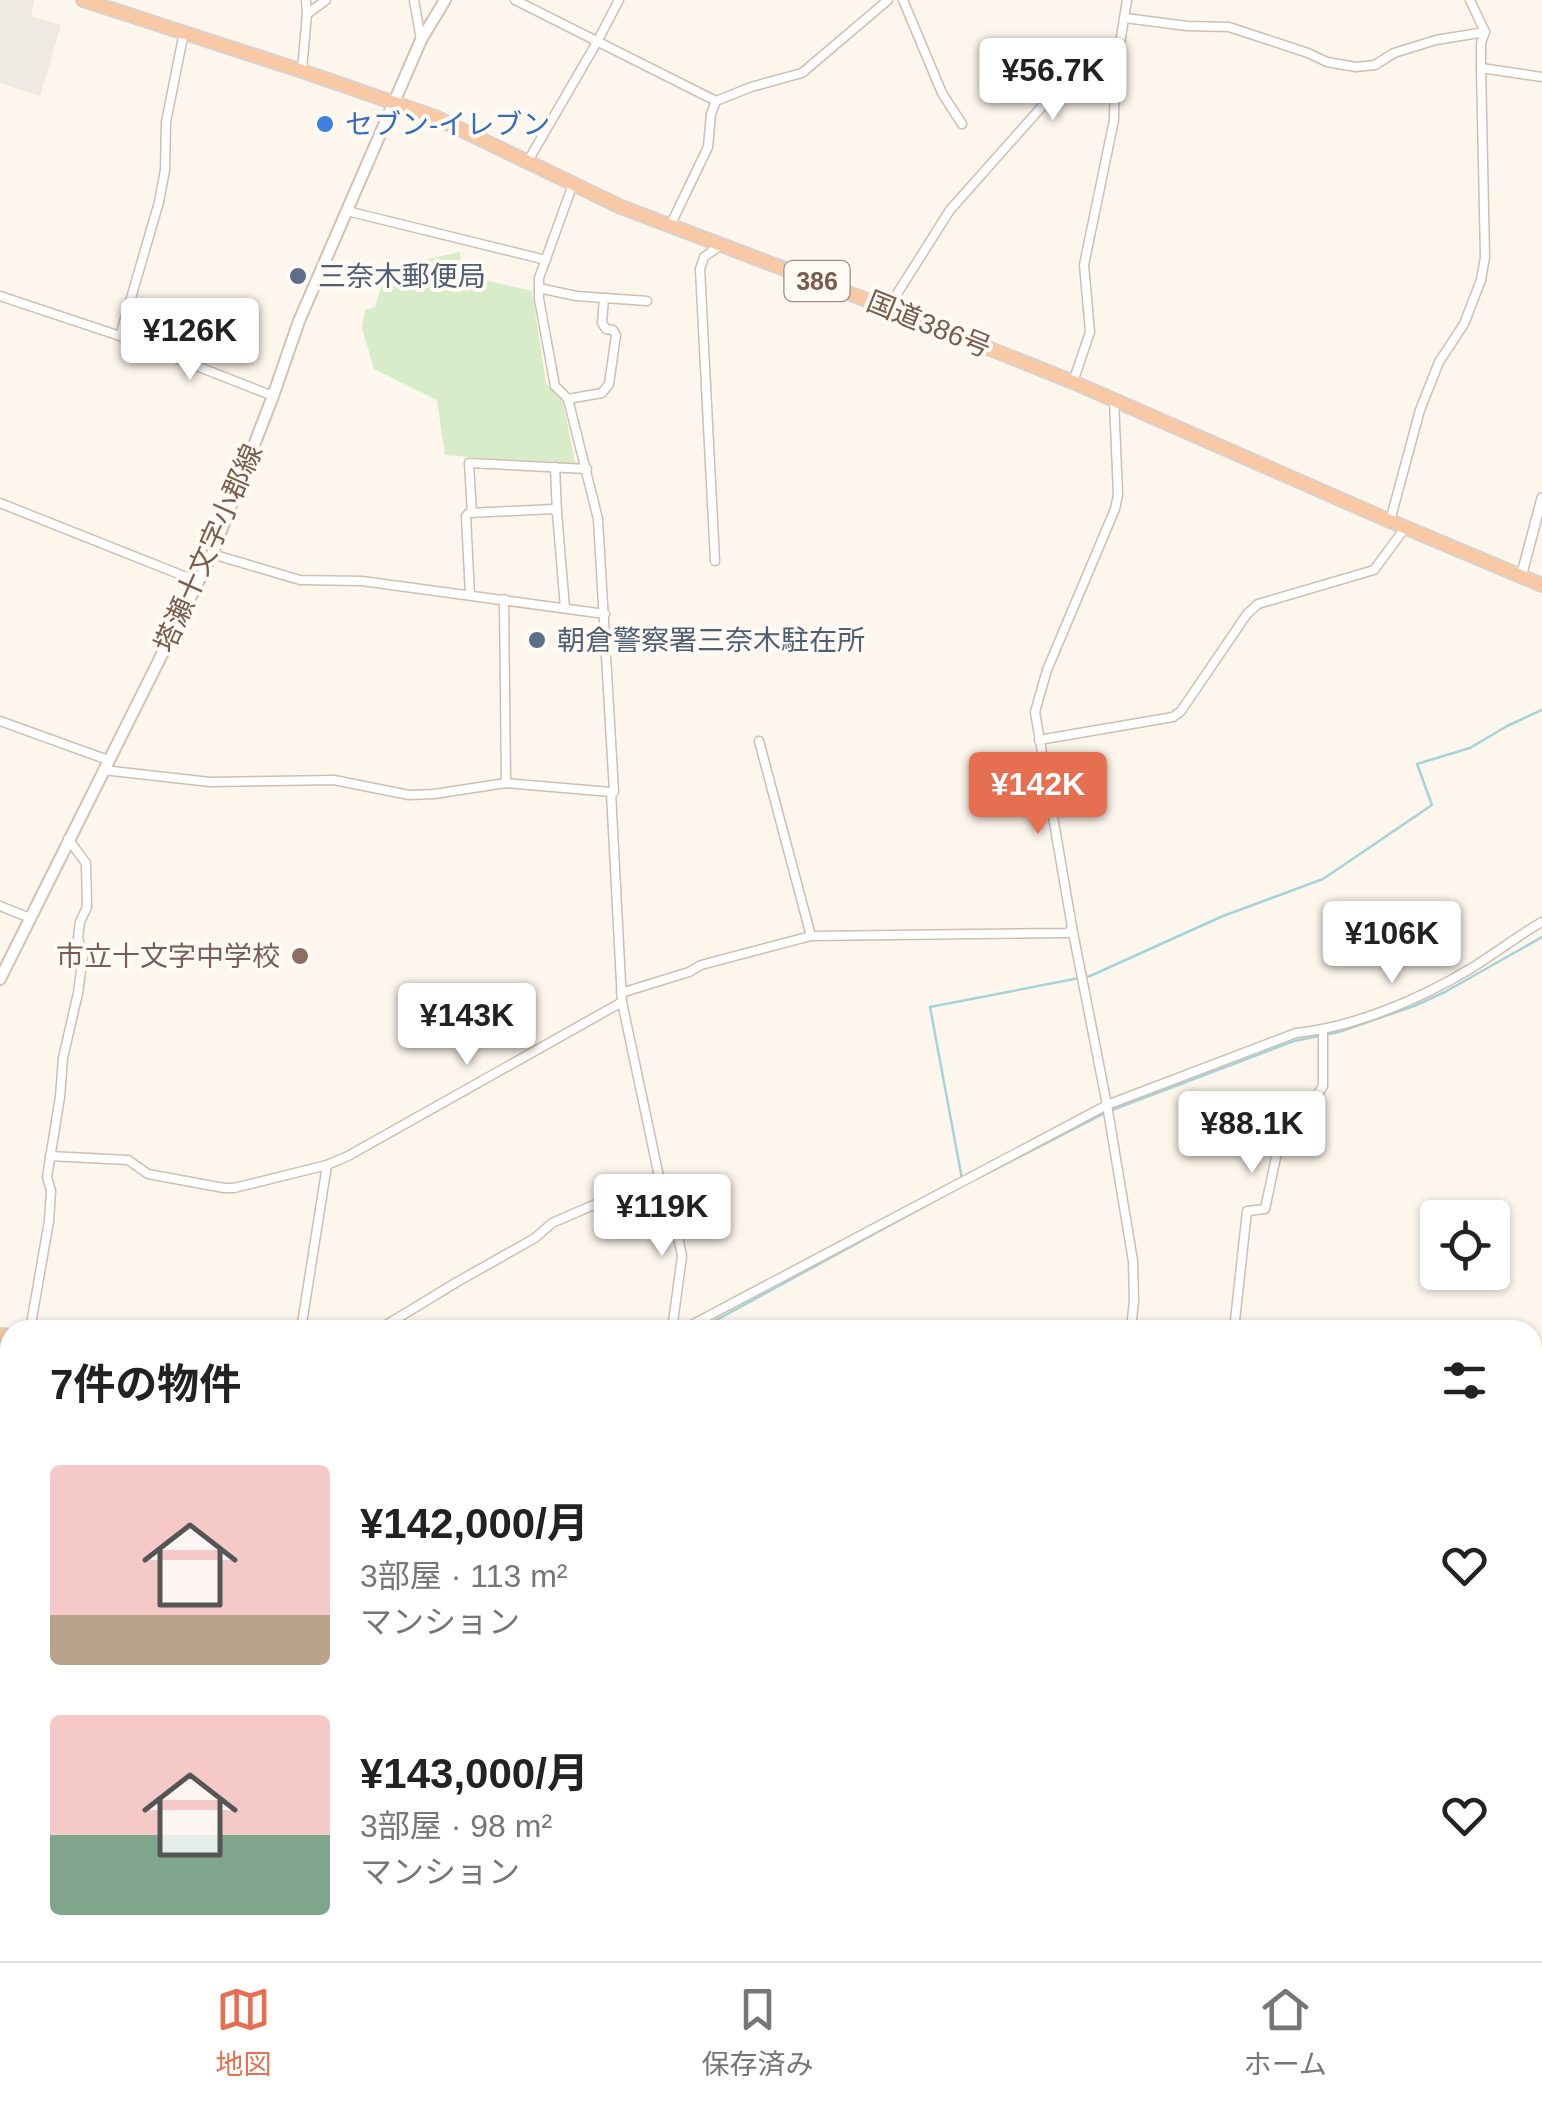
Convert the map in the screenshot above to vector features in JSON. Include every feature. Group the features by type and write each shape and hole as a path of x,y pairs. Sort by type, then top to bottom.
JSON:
{"highway":[{"name":"国道386号","path":"83,0 395,102 670,226 1073,382 1542,585"}],"main road":[{"name":"塔瀬十文字小郡線","path":"0,979 212,554 300,321 421,40 445,0"}],"street":[{"path":"302,70 306,0"},
{"path":"307,14 326,0"},
{"path":"414,0 421,40"},
{"path":"515,0 716,101"},
{"path":"528,161 619,0"},
{"path":"670,226 708,148 716,101 802,73 888,0"},
{"path":"903,0 942,94 962,124"},
{"path":"1073,382 1090,332 1084,266 1114,120 1115,74 1126,0"},
{"path":"1390,521 1420,410 1440,362 1464,324 1485,257 1481,68 1485,32 1470,0"},
{"path":"1125,18 1230,28 1326,62 1356,67 1375,65 1394,53 1436,40 1485,32"},
{"path":"120,336 159,202 165,170 166,122 184,32"},
{"path":"888,308 950,210 1071,74 1078,68 1115,74"},
{"path":"1481,68 1542,76"},
{"path":"0,721 105,765 210,782 334,780 409,795 506,783 614,792 598,519 568,399 555,386 539,299 539,278 573,184"},
{"path":"347,212 546,260"},
{"path":"715,561 700,269 704,256 721,246"},
{"path":"539,288 576,296 647,302"},
{"path":"0,296 120,336 274,396"},
{"path":"568,399 602,393 609,384 616,334 602,323 604,298"},
{"path":"1114,400 1118,495 1115,509 1046,670 1035,712 1108,1105 1132,1261 1132,1320"},
{"path":"472,513 469,463 586,469"},
{"path":"555,468 565,608"},
{"path":"1521,577 1542,498"},
{"path":"0,503 199,582"},
{"path":"470,594 466,516 554,508 558,513"},
{"path":"1039,740 1173,717 1258,604 1374,570 1405,528"},
{"path":"212,554 300,580 362,581 605,614"},
{"path":"504,600 506,783"},
{"path":"759,741 811,936"},
{"path":"610,792 622,998 662,1186 682,1256 673,1320"},
{"path":"32,1320 49,1220 51,1190 47,1176 68,1030 78,993 80,922 87,906 86,863 68,839"},
{"path":"0,906 30,918"},
{"path":"701,1320 1108,1105 1296,1034 1368,1016 1428,992 1542,922"},
{"path":"50,1156 128,1160 148,1174 234,1188 348,1156 622,998 701,964 811,936 1068,933 1072,927"},
{"path":"1235,1320 1247,1210 1265,1209 1283,1124 1312,1103 1323,1086 1323,1030"},
{"path":"304,1320 327,1165"},
{"path":"394,1320 535,1238 552,1223 620,1194 662,1186"}],"shaded area":[{"path":"0,0 34,0 31,16 61,25 40,96 0,83"}],"green space":[{"path":"460,252 462,275 532,291 546,383 563,403 576,466 445,455 437,400 374,369 362,328 365,310 375,307 387,268"}],"waterway":[{"path":"962,1179 930,1007 1090,976 1223,916 1323,879 1432,805 1417,764 1470,748 1542,710"},
{"path":"1112,1110 1294,1041 1339,1032 1414,1006 1542,937"},
{"path":"976,1179 1103,1114"},
{"path":"716,1320 951,1192"}],"place":[{"name":"セブン-イレブン","path":"325,124"},
{"name":"三奈木郵便局","path":"298,276"},
{"name":"朝倉警察署三奈木駐在所","path":"537,640"},
{"name":"市立十文字中学校","path":"300,956"}]}
